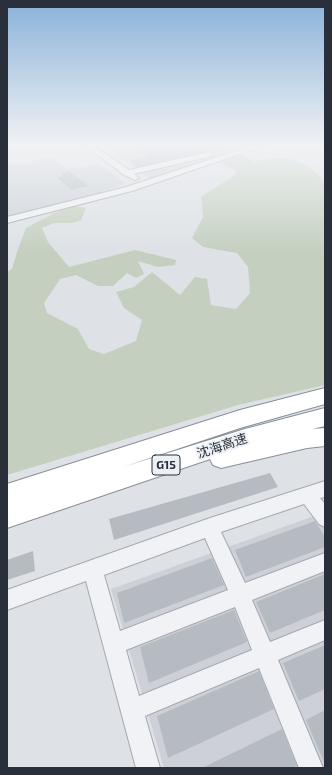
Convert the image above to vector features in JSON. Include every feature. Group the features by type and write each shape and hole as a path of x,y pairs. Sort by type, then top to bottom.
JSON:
{"highway":[{"name":"沈海高速","path":"7,495 240,419 325,396"},
{"name":"沈海高速","path":"7,516 75,496 255,435 325,417"},
{"path":"75,496 220,458 325,437"}],"street":[{"path":"137,180 143,184"},
{"path":"7,220 154,180"},
{"path":"7,600 210,527 325,489"},
{"path":"307,495 325,518"},
{"path":"210,527 240,595 311,768"},
{"path":"113,644 325,562"},
{"path":"93,570 148,768"},
{"path":"132,710 325,630"}],"shaded area":[{"path":"7,180 121,180 126,184 104,191 105,192 7,217"},
{"path":"325,512 325,768 164,768 111,589"}],"green space":[{"path":"227,180 323,180 325,182 325,385 238,405 7,475 7,272 12,269 26,228 54,213 75,206 86,208 81,220 72,223 54,223 42,228 48,242 69,267 135,250 176,260 175,265 158,267 138,261 144,274 136,278 127,273 113,286 98,286 76,275 60,279 44,303 47,313 78,329 89,349 104,354 136,341 142,320 124,308 116,292 134,287 152,272 180,295 195,277 207,279 211,305 236,309 250,293 248,267 237,253 203,247 192,238 203,217 201,197"}],"building":[{"path":"60,180 81,180 88,186 72,190"},
{"path":"270,473 278,487 114,540 109,519"},
{"path":"315,521 325,537 325,547 246,577 235,550"},
{"path":"33,551 35,571 7,580 7,560"},
{"path":"212,558 224,585 124,623 117,593"},
{"path":"325,574 325,610 270,633 256,602"},
{"path":"234,610 247,642 149,683 140,647"},
{"path":"325,645 325,689 299,701 283,663"},
{"path":"259,671 274,709 168,758 157,716"},
{"path":"325,710 325,764 306,720"},
{"path":"282,729 297,766 292,768 202,768"}]}
